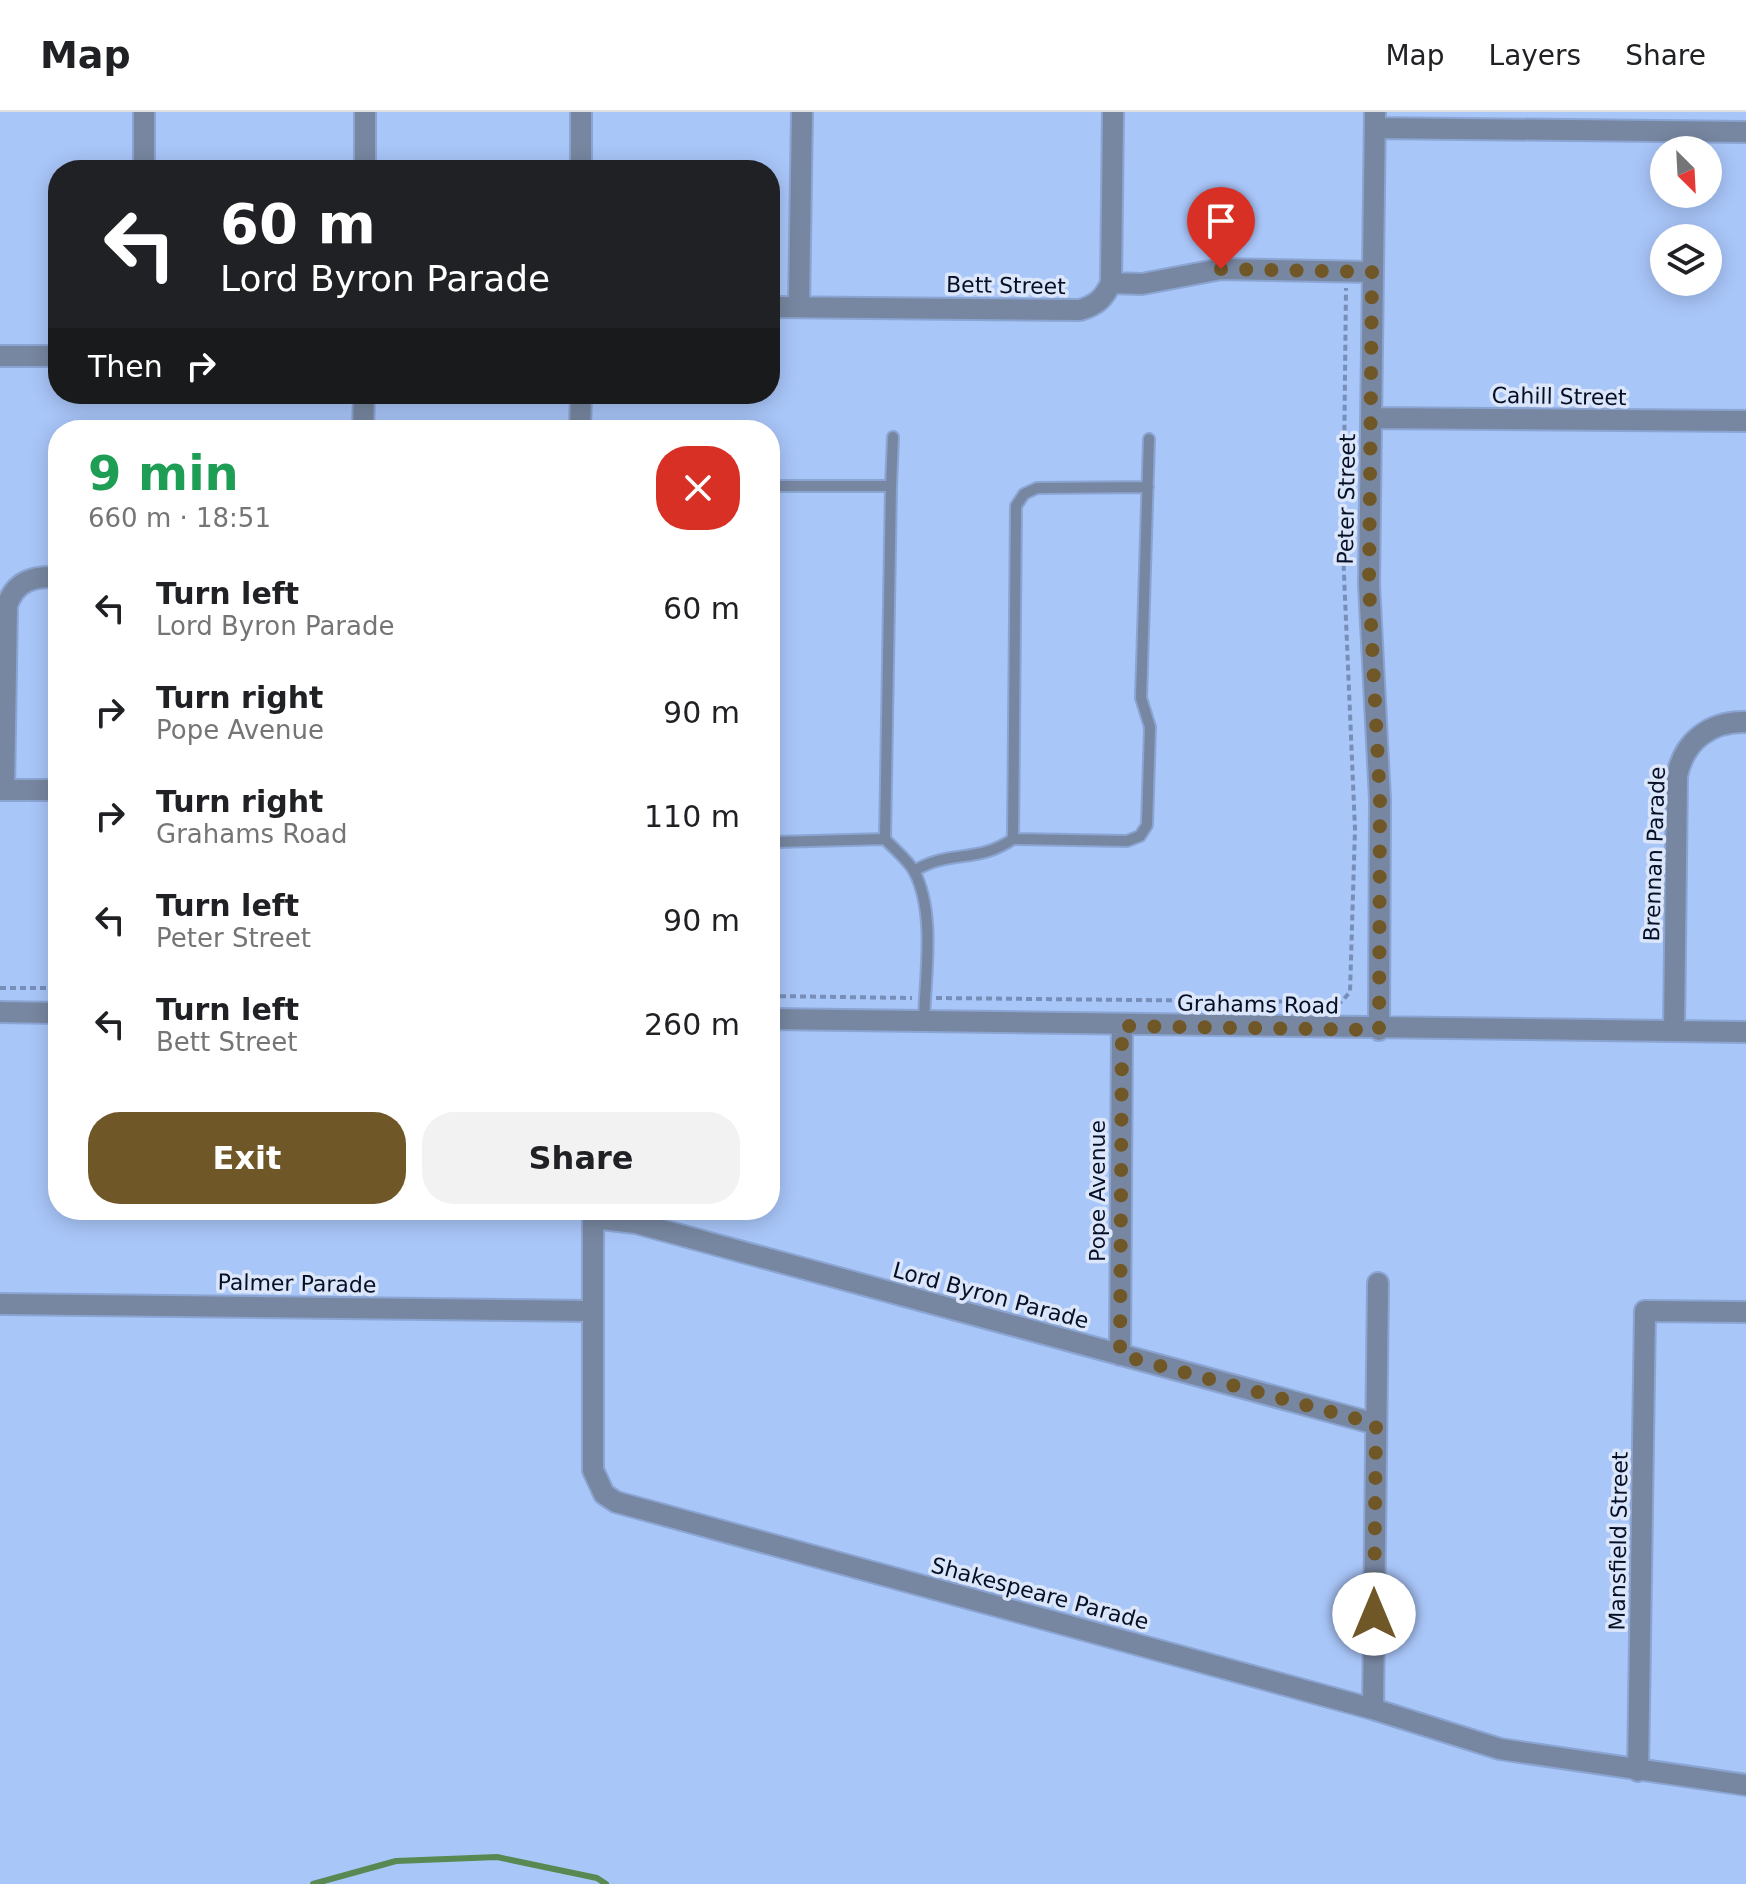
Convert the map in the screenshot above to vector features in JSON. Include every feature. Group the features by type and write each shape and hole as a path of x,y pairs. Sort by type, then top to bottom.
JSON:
{"street":[{"path":"144,112 144,160"},
{"path":"365,112 365,160"},
{"path":"581,112 581,160"},
{"path":"799,307 802,112"},
{"path":"1113,112 1111,283 1142,284 1221,269 1372,272"},
{"path":"1375,120 1746,132"},
{"name":"Peter Street","path":"1375,120 1369,584 1380,800 1379,1030"},
{"name":"Bett Street","path":"780,307 1080,310 1094,306 1111,283"},
{"path":"0,356 48,356"},
{"name":"Cahill Street","path":"1372,418 1746,421"},
{"path":"48,578 27,580 17,586 7,605 2,790 48,790"},
{"name":"Brennan Parade","path":"1674,1031 1677,776 1681,757 1693,740 1711,728 1730,722 1746,722"},
{"path":"0,1012 48,1013"},
{"name":"Grahams Road","path":"780,1019 1379,1030 1746,1032"},
{"name":"Pope Avenue","path":"1120,1355 1122,1026"},
{"name":"Shakespeare Parade","path":"593,1220 593,1470 604,1494 616,1502 1373,1709 1500,1749 1746,1785"},
{"name":"Lord Byron Parade","path":"622,1220 1376,1424"},
{"path":"1373,1709 1378,1283"},
{"name":"Palmer Parade","path":"0,1304 593,1311"},
{"name":"Mansfield Street","path":"1638,1771 1645,1311 1746,1312"}],"lane":[{"path":"893,437 885,839 914,871 926,931 924,1021"},
{"path":"914,871 944,857 981,856 1013,839 1127,841 1140,836 1147,825 1150,727 1141,698 1142,574 1148,553 1149,439"},
{"path":"780,486 891,486"},
{"path":"1013,839 1016,506 1024,494 1037,488 1148,487"},
{"path":"780,842 885,839"}],"path":[{"path":"780,996 1341,1002 1350,992 1355,829 1343,551 1346,286"},
{"path":"0,988 48,988"}],"waterway":[{"path":"313,1884 396,1861 497,1857 597,1878 606,1884"}],"route":[{"path":"1221,269 1372,272 1369,584 1380,800 1379,1030 1122,1026 1120,1355 1376,1424 1374,1614"}]}
